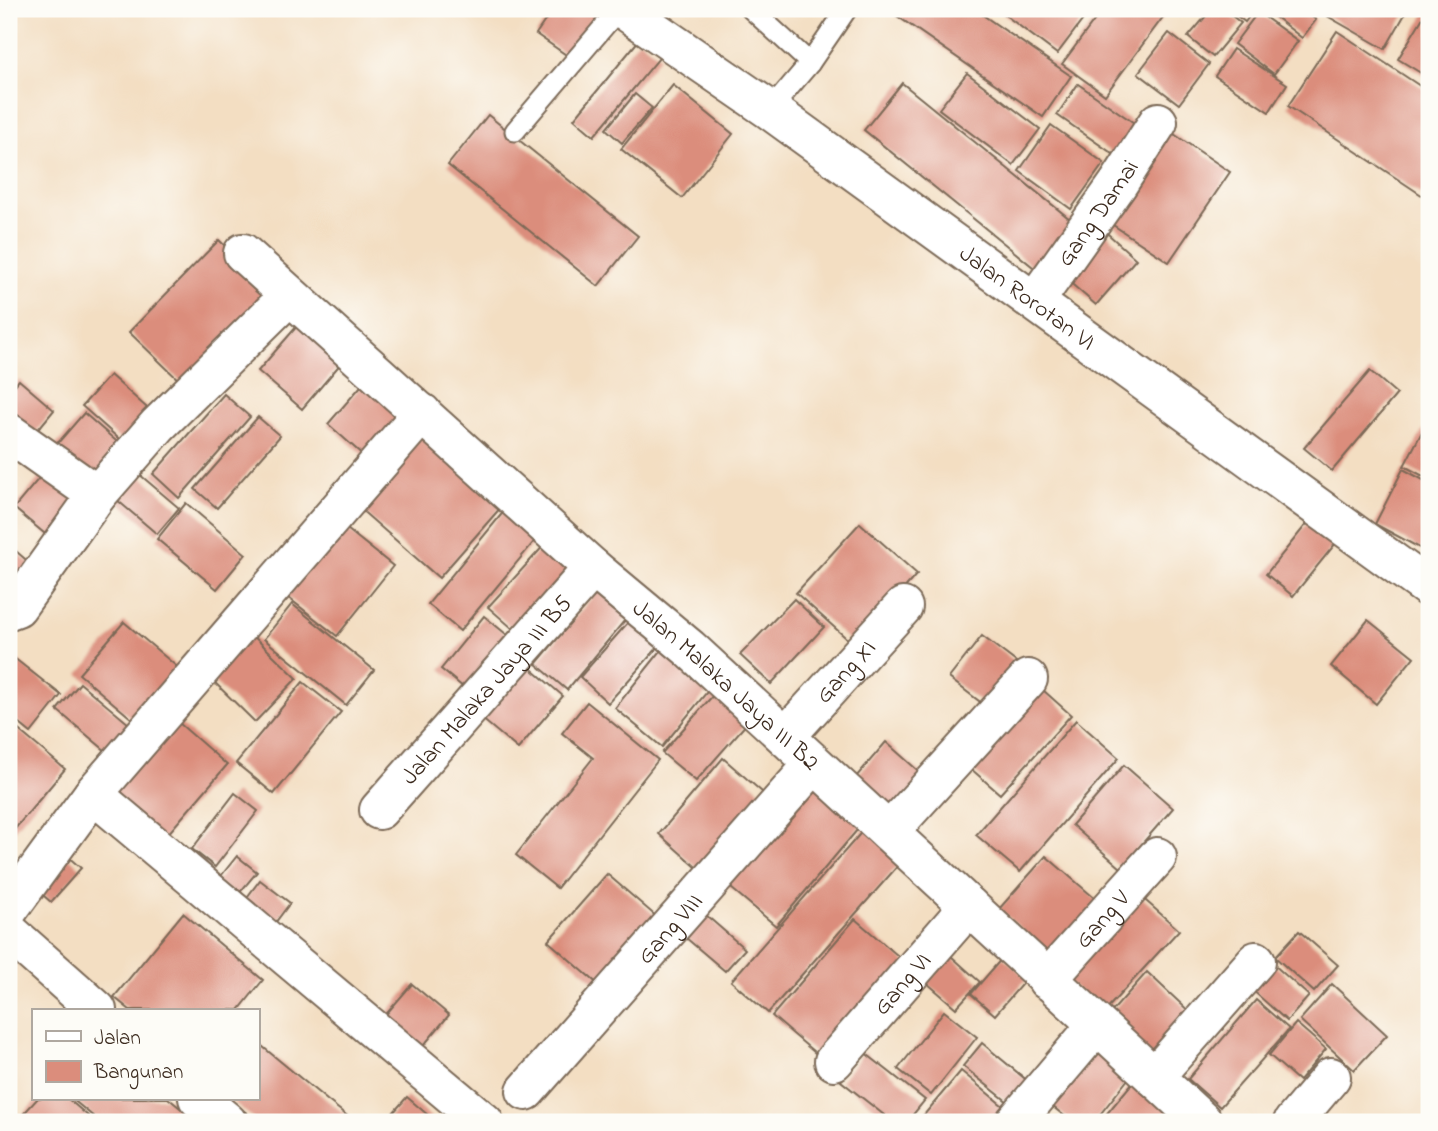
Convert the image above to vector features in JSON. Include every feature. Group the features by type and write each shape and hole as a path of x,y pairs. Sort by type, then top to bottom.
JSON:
{"street":[{"name":"Jalan Rorotan VI","path":"621,9 770,110 1429,588"},
{"name":"Gang Damai","path":"1035,301 1118,184 1158,121"},
{"name":"Jalan Malaka Jaya III B2","path":"243,253 593,568 689,648 1203,1122"},
{"path":"9,610 17,607 97,495 158,425 289,296"},
{"path":"96,1009 10,910 93,794 422,413"},
{"path":"9,433 97,495"},
{"name":"Jalan Malaka Jaya III B5","path":"379,810 593,568"},
{"name":"Gang XI","path":"786,736 903,607"},
{"path":"889,832 1028,679"},
{"name":"Gang VIII","path":"526,1091 813,765"},
{"path":"93,794 484,1122"},
{"name":"Gang V","path":"1047,980 1157,857"},
{"name":"Gang VI","path":"834,1061 969,906"},
{"path":"1154,1077 1256,961"},
{"path":"1015,1122 1097,1025"},
{"path":"1293,1122 1331,1077"},
{"path":"200,1100 227,1122"}],"lane":[{"path":"515,131 621,9"},
{"path":"751,9 810,63"},
{"path":"770,110 810,63 847,9"}],"building":[{"path":"553,9 607,9 575,61 536,34"},
{"path":"974,9 1071,76 1043,117 890,11"},
{"path":"997,9 1091,9 1057,54"},
{"path":"1103,9 1169,9 1105,95 1062,64"},
{"path":"1212,9 1223,9 1241,23 1213,57 1188,37"},
{"path":"1228,9 1255,9 1245,22"},
{"path":"1265,9 1302,9 1316,20 1302,38"},
{"path":"1315,9 1408,9 1385,49"},
{"path":"1429,9 1429,78 1398,59"},
{"path":"1258,12 1298,41 1274,74 1234,44"},
{"path":"1337,31 1429,92 1429,200 1288,106"},
{"path":"1169,33 1209,64 1179,104 1138,73"},
{"path":"639,40 660,57 594,136 574,119"},
{"path":"1233,49 1287,84 1269,112 1215,76"},
{"path":"967,73 1040,129 1013,165 939,109"},
{"path":"902,83 1076,224 1038,271 864,130"},
{"path":"1078,84 1137,125 1116,156 1057,115"},
{"path":"673,85 733,134 682,198 621,149"},
{"path":"635,94 652,108 622,143 606,129"},
{"path":"488,115 638,236 598,286 448,165"},
{"path":"1051,125 1104,163 1071,209 1019,171"},
{"path":"1165,128 1230,172 1169,262 1104,219"},
{"path":"1099,226 1136,259 1096,305 1058,272"},
{"path":"219,240 275,295 186,387 129,332"},
{"path":"305,317 348,355 302,409 258,371"},
{"path":"1370,371 1397,394 1332,471 1304,448"},
{"path":"110,375 155,415 127,446 82,406"},
{"path":"368,378 405,411 364,456 328,424"},
{"path":"19,380 54,410 26,444 9,429 9,392"},
{"path":"224,394 250,417 179,498 153,474"},
{"path":"84,413 123,447 88,486 50,452"},
{"path":"258,417 280,436 217,508 195,489"},
{"path":"1425,426 1429,429 1429,479 1404,466"},
{"path":"421,436 502,506 439,578 359,508"},
{"path":"50,465 91,499 56,543 14,508"},
{"path":"1403,469 1429,483 1429,553 1375,524"},
{"path":"139,474 179,508 157,534 117,500"},
{"path":"186,503 246,554 217,589 157,539"},
{"path":"505,510 538,537 460,631 428,604"},
{"path":"1309,521 1336,543 1293,596 1266,574"},
{"path":"860,523 917,574 854,645 796,593"},
{"path":"342,525 393,566 337,636 285,595"},
{"path":"547,542 579,570 520,635 488,607"},
{"path":"9,545 40,572 9,605"},
{"path":"600,588 630,614 567,690 536,664"},
{"path":"794,599 824,627 771,684 740,655"},
{"path":"292,604 374,670 346,705 264,639"},
{"path":"484,616 517,643 474,696 441,669"},
{"path":"631,619 660,645 608,703 580,677"},
{"path":"1368,620 1414,657 1376,704 1331,666"},
{"path":"124,622 182,671 138,724 79,674"},
{"path":"248,631 297,678 255,722 206,674"},
{"path":"982,636 1016,662 983,704 949,678"},
{"path":"668,642 716,681 662,747 615,708"},
{"path":"9,654 61,695 31,733 9,715"},
{"path":"527,665 563,696 518,749 481,718"},
{"path":"303,682 341,712 274,794 236,763"},
{"path":"1034,682 1071,715 1000,794 963,762"},
{"path":"80,683 129,724 106,751 57,710"},
{"path":"723,684 756,713 696,781 662,753"},
{"path":"587,702 658,760 557,888 516,855 593,758 562,733"},
{"path":"171,716 227,765 161,842 105,793"},
{"path":"1076,720 1119,758 1020,872 976,835"},
{"path":"9,722 65,769 9,836"},
{"path":"886,742 924,776 888,818 850,784"},
{"path":"723,758 769,798 704,874 659,834"},
{"path":"1124,765 1173,808 1121,868 1072,825"},
{"path":"812,780 863,823 776,926 725,883"},
{"path":"235,793 258,811 215,867 192,849"},
{"path":"866,827 903,860 768,1013 731,981"},
{"path":"59,849 81,868 51,902 29,883"},
{"path":"237,856 257,872 236,897 217,881"},
{"path":"1046,856 1099,902 1052,956 999,909"},
{"path":"607,874 658,918 599,985 548,941"},
{"path":"260,880 290,903 269,931 239,908"},
{"path":"1138,894 1179,930 1103,1013 1063,977"},
{"path":"699,909 745,949 725,971 679,932"},
{"path":"183,913 263,980 240,1009 129,1009 114,997"},
{"path":"855,919 911,967 828,1064 772,1016"},
{"path":"1299,931 1338,965 1314,992 1275,957"},
{"path":"951,956 980,982 956,1008 927,983"},
{"path":"1003,957 1027,978 995,1015 971,994"},
{"path":"1272,963 1309,996 1287,1021 1250,988"},
{"path":"1147,972 1194,1016 1154,1060 1107,1017"},
{"path":"412,984 449,1015 413,1058 376,1026"},
{"path":"1332,984 1387,1035 1354,1070 1300,1020"},
{"path":"1256,1000 1289,1029 1220,1107 1188,1079"},
{"path":"944,1011 977,1037 931,1095 898,1069"},
{"path":"1296,1023 1326,1049 1299,1081 1269,1055"},
{"path":"982,1043 1036,1088 1018,1110 963,1066"},
{"path":"1103,1043 1136,1069 1094,1122 1072,1122 1052,1106"},
{"path":"259,1044 355,1122 258,1122 230,1100 259,1100"},
{"path":"864,1052 925,1100 907,1122 893,1122 841,1081"},
{"path":"961,1071 1015,1116 1010,1122 918,1122"},
{"path":"1138,1076 1194,1122 1100,1122"},
{"path":"407,1097 436,1122 385,1122"},
{"path":"36,1100 69,1100 95,1122 16,1122"},
{"path":"73,1100 170,1100 197,1122 100,1122"}]}
